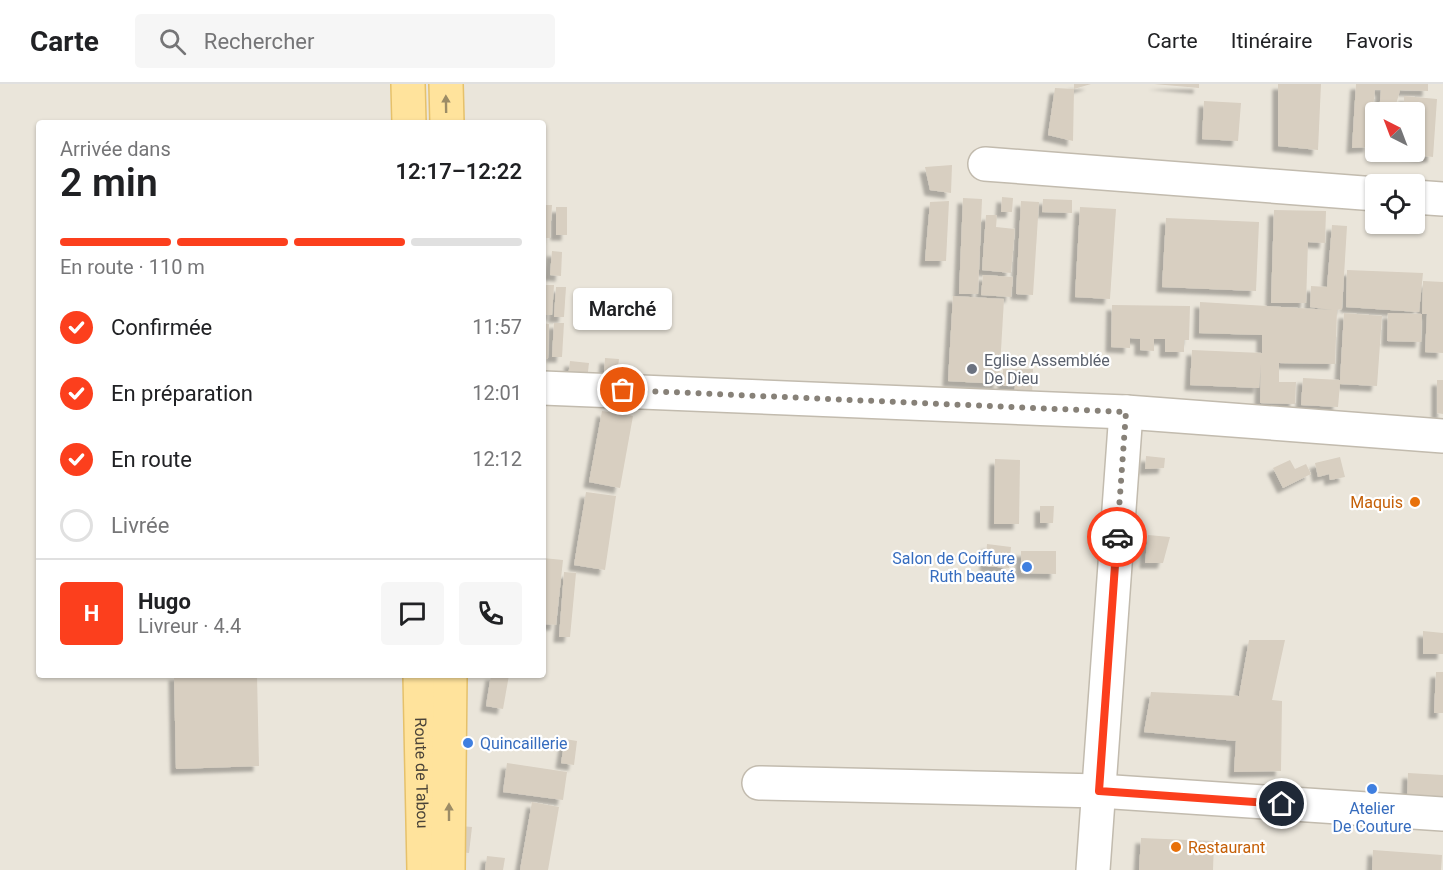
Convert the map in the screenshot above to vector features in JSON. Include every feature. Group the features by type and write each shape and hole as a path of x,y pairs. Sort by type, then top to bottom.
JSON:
{"main road":[{"path":"408,84 409,120"},
{"path":"446,84 447,120"},
{"name":"Route de Tabou","path":"420,678 424,870"},
{"name":"Route de Tabou","path":"448,870 450,678"}],"street":[{"path":"985,164 1365,193"},
{"path":"1425,197 1443,199"},
{"path":"546,388 1126,412 1443,436"},
{"path":"1093,870 1126,412"},
{"path":"759,783 1099,791 1443,814"}],"shaded area":[{"path":"0,84 1443,84 1443,870 0,870"}],"building":[{"path":"1074,84 1091,84 1074,89"},
{"path":"1154,84 1199,84 1199,88"},
{"path":"1278,84 1321,84 1318,150 1278,146"},
{"path":"1356,84 1428,84 1428,91 1400,90 1397,102 1380,102 1381,90 1375,90 1374,102 1365,102 1365,147 1352,148"},
{"path":"1055,88 1074,89 1073,141 1048,135"},
{"path":"1404,96 1437,99 1433,157 1425,156 1425,102 1404,102"},
{"path":"1204,101 1241,103 1238,141 1202,139"},
{"path":"952,165 951,193 930,190 925,167"},
{"path":"1002,197 1013,198 1012,212 1001,212"},
{"path":"963,198 982,199 978,294 959,294"},
{"path":"1043,199 1072,200 1072,213 1042,212"},
{"path":"949,201 946,261 925,261 930,202"},
{"path":"1021,201 1039,202 1033,295 1016,294"},
{"path":"546,205 552,205 550,238 546,238"},
{"path":"556,207 567,207 567,235 556,235"},
{"path":"1080,207 1116,209 1110,299 1075,297"},
{"path":"1274,210 1326,211 1325,243 1308,242 1306,303 1271,303"},
{"path":"986,215 997,215 996,227 1015,229 1011,273 982,270"},
{"path":"1166,218 1259,222 1256,291 1162,287"},
{"path":"1332,225 1347,226 1342,309 1337,310 1335,364 1279,363 1279,382 1296,382 1295,404 1260,403 1261,365 1259,388 1190,385 1192,350 1262,353 1262,335 1199,333 1200,302 1332,310 1310,307 1311,286 1327,287"},
{"path":"552,251 562,252 561,276 550,275"},
{"path":"1347,270 1423,273 1419,312 1346,307"},
{"path":"983,275 1013,277 1011,297 981,295"},
{"path":"1423,281 1443,282 1443,353 1425,352 1427,314 1422,314"},
{"path":"546,285 554,285 552,315 546,315"},
{"path":"556,287 566,287 564,317 554,317"},
{"path":"953,296 1004,299 999,384 948,381"},
{"path":"1112,305 1190,306 1189,340 1184,340 1184,352 1165,352 1165,339 1154,339 1154,351 1140,350 1140,339 1130,338 1130,348 1111,347"},
{"path":"1344,313 1382,316 1377,386 1340,384 1338,407 1301,405 1303,378 1340,380"},
{"path":"1388,313 1422,314 1421,342 1387,341"},
{"path":"554,323 564,323 562,357 552,357"},
{"path":"546,324 549,324 548,359 546,359"},
{"path":"605,358 619,359 617,374 604,372"},
{"path":"570,361 589,363 587,380 568,378"},
{"path":"1003,369 1033,369 1032,397 1014,397 1015,386 1003,386"},
{"path":"1437,380 1443,380 1443,414 1437,413"},
{"path":"602,411 633,416 620,488 589,482"},
{"path":"1146,456 1165,458 1164,468 1145,469"},
{"path":"1340,457 1345,477 1330,480 1329,474 1318,477 1315,463"},
{"path":"995,459 1020,460 1019,524 994,524"},
{"path":"1290,460 1295,469 1306,464 1311,474 1283,488 1273,468"},
{"path":"586,492 616,496 605,570 574,565"},
{"path":"1040,506 1054,506 1053,523 1040,523"},
{"path":"1148,535 1170,537 1163,563 1145,563"},
{"path":"987,544 1011,547 1009,568 985,566"},
{"path":"1021,551 1056,551 1056,574 1021,573"},
{"path":"546,558 563,560 556,625 546,624"},
{"path":"564,572 576,573 570,637 559,637"},
{"path":"1423,631 1443,633 1443,654 1423,654"},
{"path":"1249,640 1285,640 1272,700 1282,701 1281,771 1234,772 1236,741 1144,732 1151,692 1239,696"},
{"path":"1436,672 1443,672 1443,713 1434,713"},
{"path":"174,678 257,678 259,766 176,769"},
{"path":"491,678 508,678 503,709 486,706"},
{"path":"565,739 577,741 574,765 561,763"},
{"path":"507,763 567,772 563,800 503,792"},
{"path":"1408,773 1443,775 1443,802 1407,800"},
{"path":"532,802 559,807 548,870 520,870"},
{"path":"460,826 472,827 469,853 458,852"},
{"path":"1141,838 1214,841 1213,870 1139,870"},
{"path":"1373,850 1442,855 1441,870 1372,870"},
{"path":"487,856 505,858 503,870 485,870"}],"way so far":[{"path":"623,390 1126,412 1117,537"}],"place":[{"name":"Eglise Assemblée De Dieu","path":"972,369"},
{"name":"Marché","path":"623,390"},
{"name":"Maquis","path":"1415,502"},
{"name":"Salon de Coiffure Ruth beauté","path":"1027,567"},
{"name":"Quincaillerie","path":"468,743"},
{"name":"Atelier De Couture","path":"1372,789"},
{"name":"Restaurant","path":"1176,847"}],"route":[{"path":"1117,537 1099,791 1282,804"}]}
